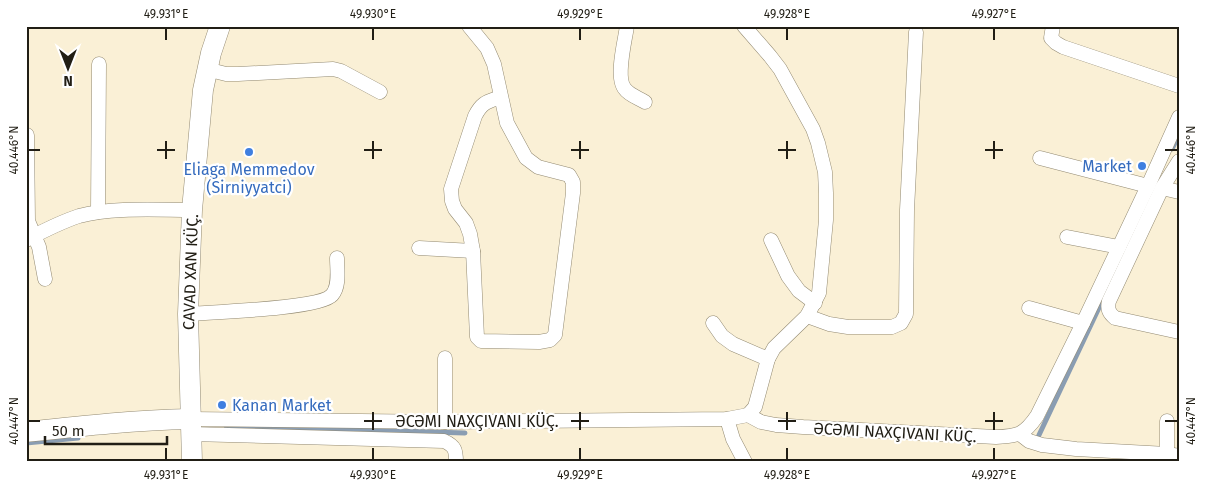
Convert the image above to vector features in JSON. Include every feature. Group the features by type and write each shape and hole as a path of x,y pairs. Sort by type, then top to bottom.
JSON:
{"street":[{"name":"CAVAD XAN KÜÇ.","path":"192,462 188,314 192,210 201,104 206,69 220,26"},
{"path":"469,26 487,48 494,64 507,123 526,158 538,167 569,175 573,182 555,335 550,340 540,342 481,341 477,337 473,251 470,234 466,223 455,209 452,201 451,189 475,116 479,108 484,104 500,97"},
{"path":"627,26 620,72 621,83 625,90 645,102"},
{"path":"190,426 727,419 748,415 755,407 759,397 768,359 774,348 807,316 819,293 826,220 826,186 825,172 812,129 780,69 744,26"},
{"path":"1053,26 1051,38 1063,47 1179,86"},
{"path":"807,316 829,324 848,327 892,327 901,323 906,314 907,210 916,32"},
{"path":"98,212 99,64"},
{"path":"206,69 226,74 238,74 333,69 341,71 380,92"},
{"path":"1179,117 1163,152 1155,187 1109,301 1108,308 1110,314 1115,318 1179,332"},
{"path":"27,135 27,210 30,238 39,246 45,278"},
{"path":"1163,152 1179,156"},
{"path":"1040,158 1179,192"},
{"path":"748,415 761,422 803,427 996,437 1020,434 1030,427 1037,416 1119,247 1155,187 1179,161"},
{"path":"30,238 67,221 98,212 117,210 192,210"},
{"path":"1067,237 1119,247"},
{"path":"771,240 788,276 799,291 815,303"},
{"path":"419,248 473,251"},
{"path":"188,314 286,307 323,301 332,295 337,284 337,258"},
{"path":"1029,308 1083,323"},
{"path":"713,323 722,336 734,344 768,359"},
{"path":"445,358 445,422"},
{"path":"26,432 159,419 190,426 444,440 452,445 455,451 456,462"},
{"path":"727,419 733,440 745,462"},
{"path":"1020,434 1029,441 1042,445 1173,455 1167,420"}],"waterway":[{"path":"1172,149 1179,135"},
{"path":"1039,435 1105,295"},
{"path":"226,426 465,433"},
{"path":"26,443 78,438"}],"place":[{"name":"Eliaga Memmedov (Sirniyyatci)","path":"249,152"},
{"name":"Market","path":"1142,166"},
{"name":"Kanan Market","path":"222,405"}]}
